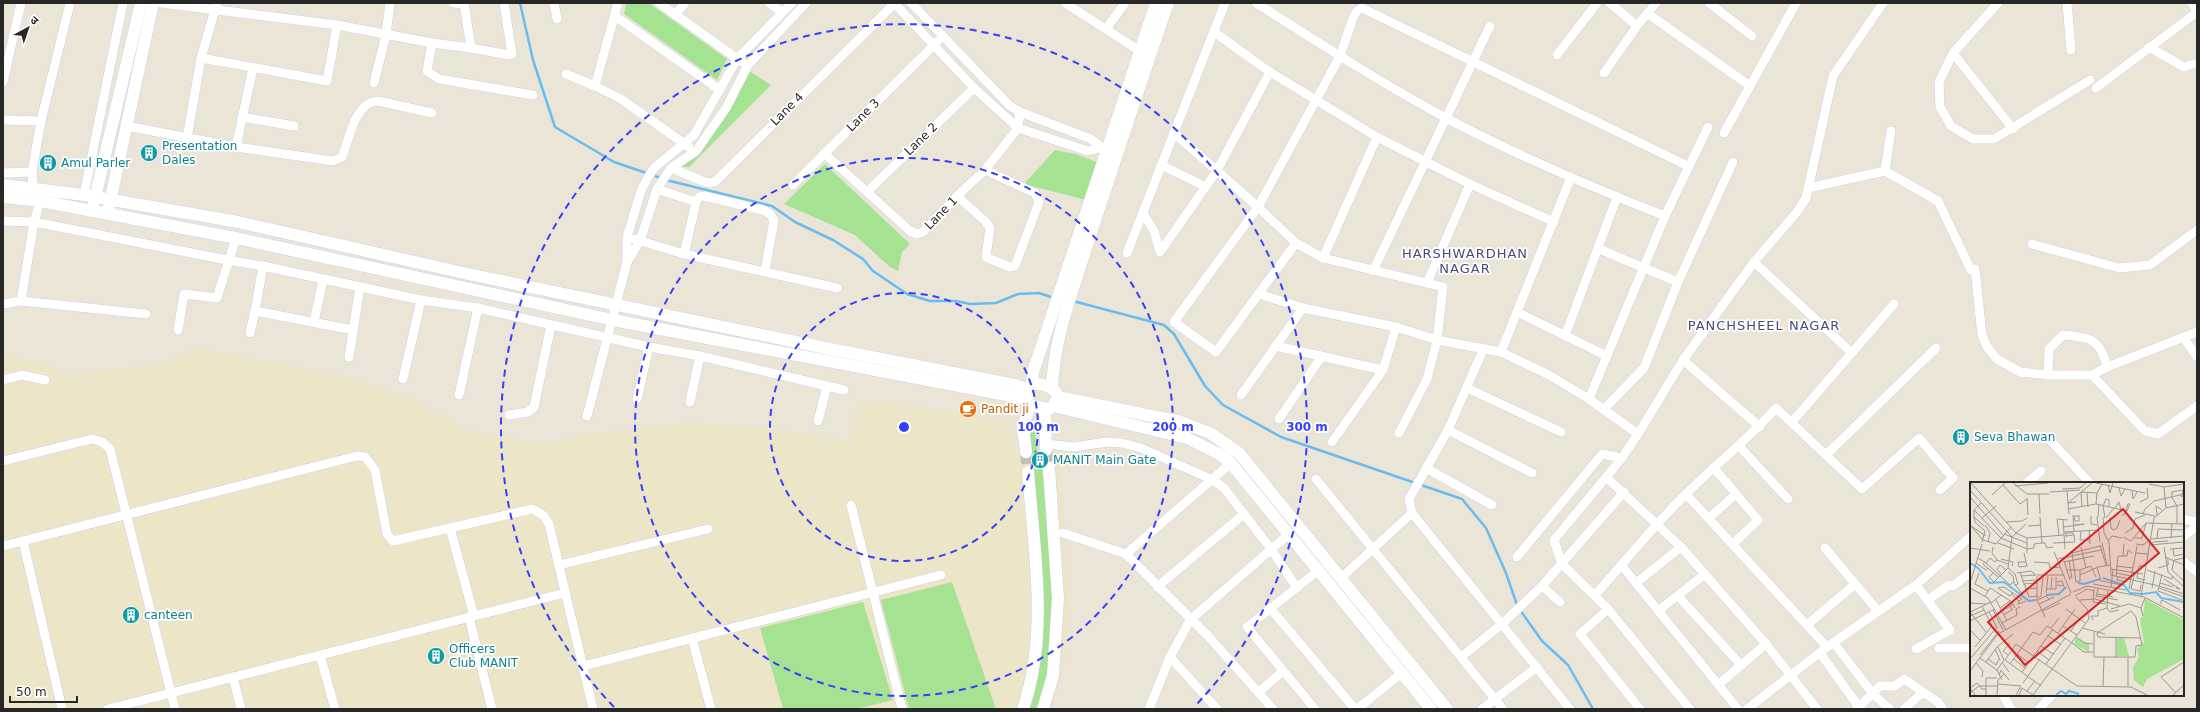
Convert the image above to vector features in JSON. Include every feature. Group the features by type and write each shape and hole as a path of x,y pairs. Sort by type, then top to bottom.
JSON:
{"main road":[{"path":"93,211 89,197 141,3"},
{"path":"109,214 110,201 153,3"},
{"path":"1026,452 1023,427 1033,372 1060,312 1068,288 1107,151 1156,3"},
{"path":"1107,151 1168,3"},
{"path":"3,185 39,193 93,211 236,238 613,320 1029,394 1187,438 1219,454 1231,463 1431,709"},
{"path":"3,197 39,193 89,197 238,222 616,304 1014,385 1029,394 1052,400 1181,422 1210,433 1239,452 1447,709"},
{"path":"1046,448 1060,312"},
{"path":"1043,709 1053,676 1058,598 1048,468"},
{"path":"1023,709 1032,678 1038,607 1028,472"}],"street":[{"path":"3,82 4,72 22,3"},
{"path":"21,301 39,193 32,172 41,121 70,3"},
{"path":"89,197 123,3"},
{"path":"160,3 216,7 509,55 512,54 504,3"},
{"path":"374,83 386,35 390,3"},
{"path":"453,3 464,4 471,48"},
{"path":"554,3 557,19"},
{"path":"595,86 618,3"},
{"path":"659,3 737,59 748,65"},
{"path":"676,15 685,3"},
{"path":"769,3 782,12"},
{"path":"587,416 627,262 627,237 641,191 654,168 685,144 694,135 737,59 792,3"},
{"path":"627,262 640,241 658,187 669,171 696,151 726,108 748,65 806,3"},
{"path":"894,3 974,88 1018,128 1088,151 1107,151"},
{"name":"Lane 4","path":"669,171 705,182 710,183 716,181 894,3"},
{"path":"911,3 1002,99 1020,112 1091,139 1107,151"},
{"path":"1065,3 1140,50"},
{"path":"1106,29 1125,3"},
{"path":"1128,252 1224,3"},
{"path":"1256,3 1340,56 1446,118 1571,177 1665,216"},
{"path":"1557,55 1597,3"},
{"path":"1610,3 1637,26"},
{"path":"1604,74 1637,26 1656,3"},
{"path":"1709,3 1752,36"},
{"path":"1724,133 1796,3"},
{"path":"1687,708 1608,609 1562,564 1554,540 1622,458 1683,360 1754,262 1797,212 1806,198 1833,76 1883,3"},
{"path":"1998,3 1953,53 1939,82 1940,107 1951,126 1973,139 1994,139 2013,129 2090,80"},
{"path":"2067,3 2071,50"},
{"path":"2096,88 2197,11 2192,3"},
{"path":"187,138 201,58 216,7"},
{"path":"1296,243 1216,352 1174,322 1258,207 1315,98 1340,56 1353,18 1357,11 1362,8 1688,166"},
{"path":"1647,13 1750,86"},
{"path":"615,16 720,90"},
{"path":"201,58 327,81 337,26"},
{"path":"1373,271 1490,26"},
{"path":"1214,32 1270,72 1377,137 1470,184 1554,222"},
{"name":"Lane 3","path":"792,185 943,36"},
{"path":"432,43 427,71 439,79 533,95"},
{"path":"2149,47 2184,67 2197,63"},
{"path":"1953,53 2013,129"},
{"path":"236,147 253,68"},
{"path":"1143,213 1154,231 1160,252 1216,172 1270,72"},
{"path":"566,74 621,99 696,151"},
{"name":"Lane 2","path":"868,192 974,88"},
{"path":"126,126 236,147 333,161 342,157 358,114 365,105 371,101 378,101 432,113"},
{"path":"1018,128 1020,112"},
{"path":"242,117 294,126"},
{"path":"3,120 41,121"},
{"path":"1589,399 1643,266 1688,166 1708,126"},
{"name":"Lane 1","path":"824,153 910,231 917,234 923,232 957,196 985,170 1018,128"},
{"path":"1885,171 1891,131"},
{"path":"1174,133 1216,172 1258,207 1296,243 1324,258 1443,287 1437,340 1427,379 1399,433"},
{"path":"1324,258 1377,137"},
{"path":"1604,409 1644,368 1678,282 1733,162"},
{"path":"1161,166 1206,187"},
{"path":"957,196 986,222 990,228 986,257 1010,267 1015,266 1039,202 1039,197 1034,193 985,170"},
{"path":"1808,188 1885,171 1938,202 1973,269 1982,335 1987,347 1996,359 2020,372 2048,375 2092,375 2107,367 2197,332"},
{"path":"3,172 32,172"},
{"path":"1501,352 1571,177"},
{"path":"1427,284 1470,184"},
{"path":"658,187 696,202"},
{"path":"684,254 696,202 699,197 704,196 763,210 770,214 774,220 764,271"},
{"path":"1565,336 1600,249 1617,197"},
{"path":"3,221 34,222 263,266 421,300 478,308 649,347 700,356 844,390"},
{"path":"2032,244 2119,268 2127,268 2150,265 2197,230"},
{"path":"627,237 684,254 837,288"},
{"path":"178,330 184,294 217,298 236,238"},
{"path":"1600,249 1678,282"},
{"path":"1754,262 1852,352"},
{"path":"250,333 263,266"},
{"path":"314,322 323,280"},
{"path":"349,357 360,287"},
{"path":"1259,294 1302,308 1396,327 1437,340 1501,352 1549,375 1589,399 1638,434"},
{"path":"403,379 421,300"},
{"path":"3,304 21,301 146,314"},
{"path":"1792,422 1894,304"},
{"path":"459,395 478,308"},
{"path":"1241,395 1302,308"},
{"path":"255,311 353,330"},
{"path":"1516,312 1607,356"},
{"path":"509,415 528,412 534,407 551,325"},
{"path":"1332,442 1383,370 1396,327"},
{"path":"2048,375 2049,349 2063,335 2081,337 2096,342 2103,351 2107,367"},
{"path":"2183,337 2197,357"},
{"path":"1276,346 1383,370"},
{"path":"637,399 649,347"},
{"path":"1826,456 1936,348"},
{"path":"1484,350 1448,430 1409,499 1412,513 1570,709"},
{"path":"690,402 700,356"},
{"path":"1279,419 1322,356"},
{"path":"1683,360 1760,427"},
{"path":"3,380 22,375 45,380"},
{"path":"2092,375 2145,431 2158,434 2197,406"},
{"path":"818,421 827,386"},
{"path":"1467,388 1561,432"},
{"path":"1595,595 1622,566 1657,523 1686,494 1760,427 1776,408 1862,489 1919,438 1953,478 1940,490"},
{"path":"1448,430 1532,473"},
{"path":"3,461 92,439 102,442 110,449 175,709"},
{"path":"2050,440 2089,482"},
{"path":"1046,448 1070,447 1107,442 1122,443 1141,448 1213,480 1224,488 1271,549 1297,588"},
{"path":"1739,446 1788,499"},
{"path":"1517,557 1602,454 1622,458"},
{"path":"3,546 357,456 365,457 375,470 387,534 393,541 532,508 538,510 549,524 593,709"},
{"path":"1126,554 1231,463"},
{"path":"1714,468 1758,520 1732,544"},
{"path":"1425,470 1492,505"},
{"path":"2028,482 2040,471"},
{"path":"1606,477 1624,492 1681,547 1766,644 1813,707"},
{"path":"1316,479 1503,709"},
{"path":"1461,657 1514,614 1542,586 1624,492"},
{"path":"1686,494 1807,625 1831,645 1873,694 1890,709"},
{"path":"1709,518 1736,494"},
{"path":"851,505 873,592 899,708"},
{"path":"1341,578 1374,550 1412,513"},
{"path":"1157,587 1244,514"},
{"path":"2184,519 2197,522"},
{"path":"2184,536 2197,526"},
{"path":"450,528 472,616 492,709"},
{"path":"559,566 708,529"},
{"path":"1063,533 1126,554 1157,587 1209,637 1273,709"},
{"path":"1149,709 1170,657 1190,620 1289,534"},
{"path":"1747,709 1820,653 1916,586 1970,537"},
{"path":"23,541 62,709"},
{"path":"1636,583 1681,547"},
{"path":"1825,548 1878,612"},
{"path":"2184,562 2196,570"},
{"path":"1622,566 1738,709"},
{"path":"1315,709 1247,627 1318,570"},
{"path":"1928,600 1949,585 1952,586 1970,573"},
{"path":"1658,611 1705,574"},
{"path":"583,666 941,575"},
{"path":"1807,625 1855,584"},
{"path":"1542,586 1560,602"},
{"path":"1916,586 1950,630 1916,649"},
{"path":"108,709 565,593"},
{"path":"1678,596 1741,665"},
{"path":"1270,608 1356,709 1402,673"},
{"path":"1608,609 1580,634 1640,709"},
{"path":"692,638 711,709"},
{"path":"1719,684 1766,644"},
{"path":"1939,648 1970,648"},
{"path":"1820,653 1858,708 1880,686 1895,686 1904,679 1938,702 1943,709"},
{"path":"320,655 335,709"},
{"path":"1170,657 1217,709"},
{"path":"1482,709 1537,667"},
{"path":"1259,692 1283,671"},
{"path":"232,677 241,709"},
{"path":"1904,709 1924,692"},
{"path":"2004,696 2011,709"},
{"path":"2039,709 2051,696"}],"shaded area":[{"path":"194,348 342,376 416,401 468,430 536,444 620,430 693,423 784,431 850,442 858,401 929,408 1010,423 1014,452 1061,450 1070,634 1052,709 3,709 3,358 16,357 74,375 164,364"}],"green space":[{"path":"626,3 649,3 727,59 717,80 624,14"},
{"path":"745,68 771,85 689,167 678,167 694,150"},
{"path":"1055,150 1075,154 1097,162 1086,200 1024,184"},
{"path":"825,164 910,244 902,252 898,271 890,267 855,235 784,204"},
{"path":"1029,424 1034,424 1038,454 1031,454 1027,434"},
{"path":"1042,469 1055,606 1048,675 1037,709 1028,709 1043,646 1032,470"},
{"path":"952,582 996,709 909,709 881,600"},
{"path":"863,602 893,700 856,709 783,709 760,628"}],"waterway":[{"path":"520,3 533,60 555,127 614,162 661,178"},
{"path":"666,180 772,206 795,222 833,240 863,259 873,271 907,294 930,301 956,301 970,304 996,303 1018,294 1039,293 1054,298"},
{"path":"1073,301 1164,325 1174,334 1205,386 1223,405 1281,437 1462,499 1486,528 1506,573 1517,605"},
{"path":"1520,610 1542,641 1568,665 1593,709"}],"tunnel":[{"path":"1046,450 1049,468"},
{"path":"1026,452 1028,472"}],"place":[{"name":"Presentation Dales","path":"149,153"},
{"name":"Amul Parler","path":"48,163"},
{"name":"Pandit ji","path":"968,409"},
{"name":"Seva Bhawan","path":"1961,437"},
{"name":"MANIT Main Gate","path":"1040,460"},
{"name":"canteen","path":"131,615"},
{"name":"Officers Club MANIT","path":"436,656"}],"district":[{"name":"HARSHWARDHAN NAGAR","path":"1465,260"},
{"name":"PANCHSHEEL NAGAR","path":"1764,325"}]}
